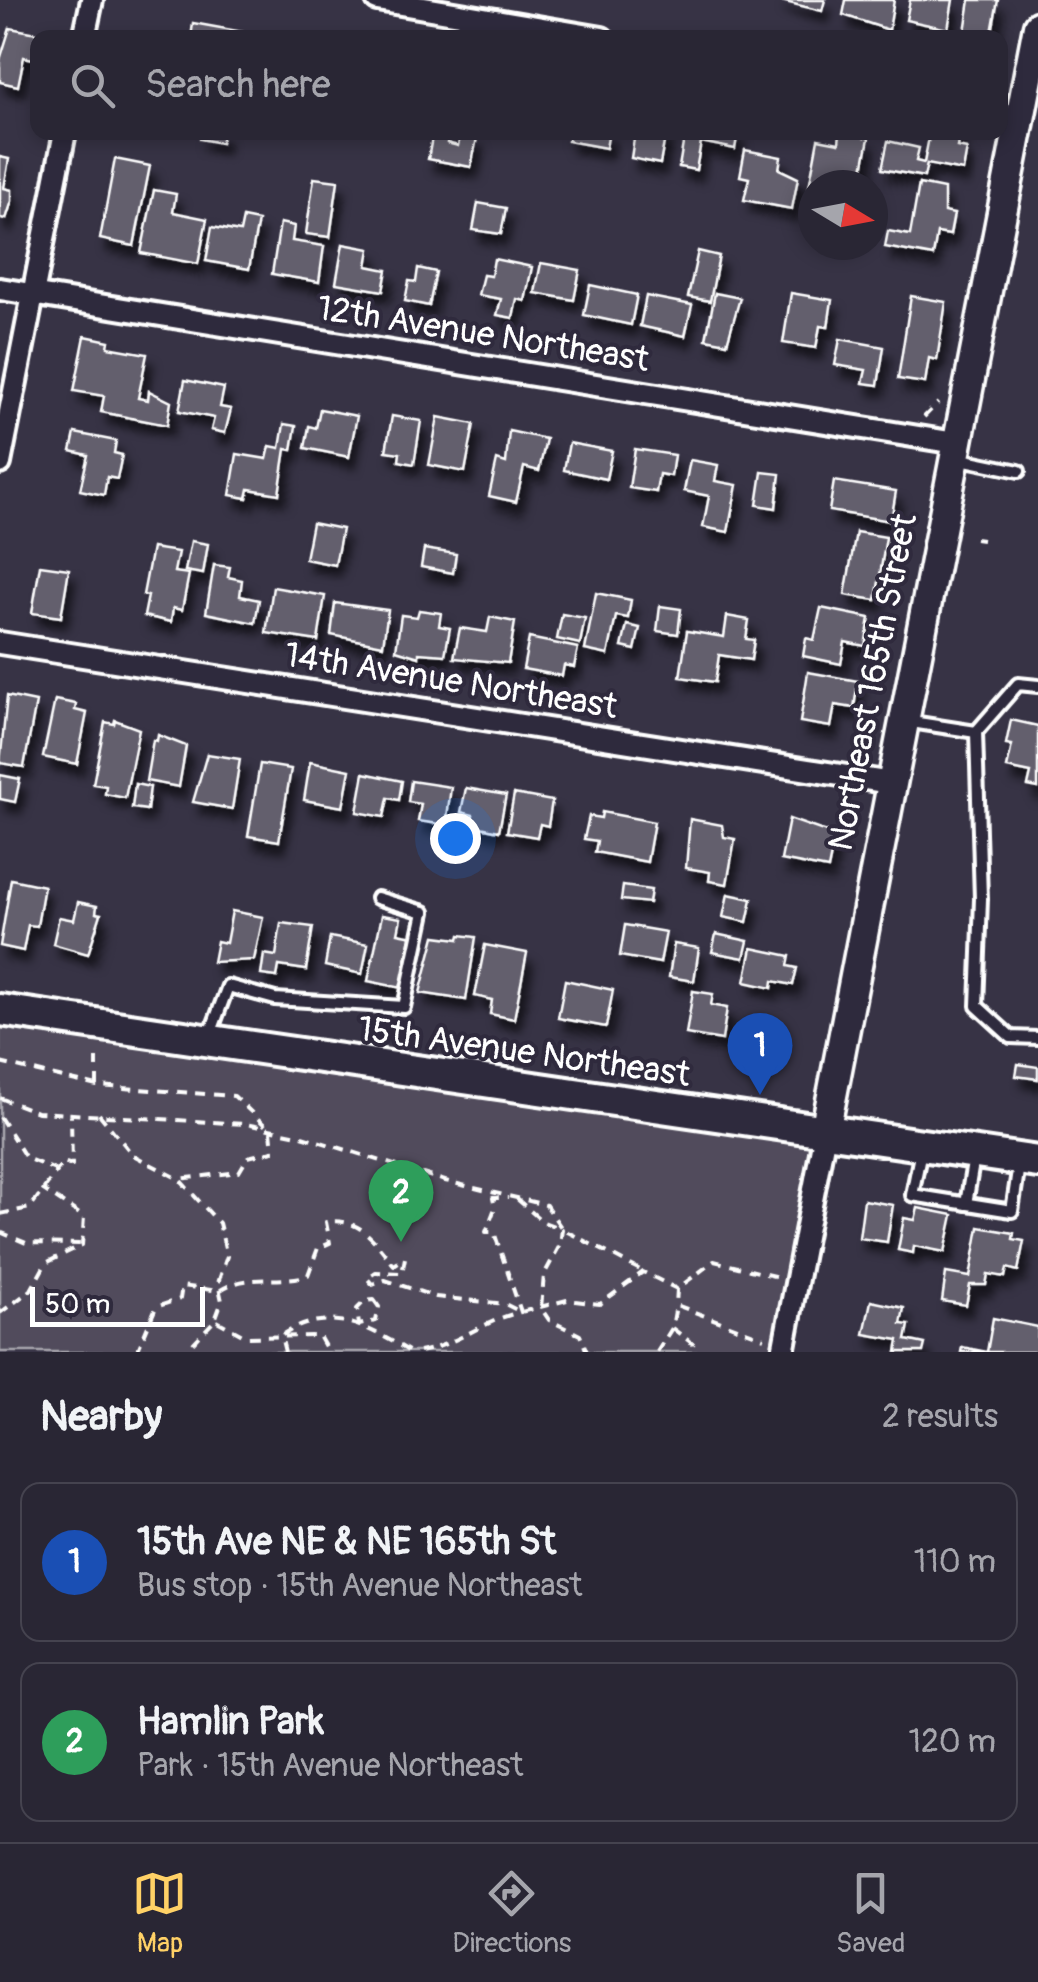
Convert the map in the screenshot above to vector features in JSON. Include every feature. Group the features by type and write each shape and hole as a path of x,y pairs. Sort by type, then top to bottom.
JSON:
{"main road":[{"name":"15th Avenue Northeast","path":"0,1010 1029,1160"}],"street":[{"path":"86,30 92,0"},
{"path":"377,0 555,30"},
{"name":"Northeast 165th Street","path":"1011,106 1038,26"},
{"path":"0,463 63,140"},
{"name":"Northeast 165th Street","path":"784,1348 955,451 1005,140"},
{"name":"12th Avenue Northeast","path":"0,289 955,451"},
{"name":"14th Avenue Northeast","path":"0,643 892,784"}],"lane":[{"path":"955,451 1019,471"},
{"path":"1038,686 1018,684 976,732 981,899 977,1006 1010,1036 1038,1038"},
{"path":"904,721 976,732"},
{"path":"207,1043 228,986 274,1000 404,1007 424,912 376,898"},
{"path":"922,1143 912,1195 966,1204 1012,1211 1029,1160"},
{"path":"966,1204 974,1152"}],"path":[{"path":"924,417 946,396"},
{"path":"97,1086 100,1026"},
{"path":"0,1063 97,1086 234,1096 271,1132 273,1151 248,1157 240,1172 179,1178"},
{"path":"0,1098 37,1112 162,1121 229,1120 302,1136 445,1181 546,1205 562,1229 560,1245 544,1274 541,1308 549,1320 580,1335 587,1352"},
{"path":"0,1214 30,1208 63,1162 72,1165 71,1114"},
{"path":"99,1114 133,1156 179,1178 219,1223 228,1256 219,1291 222,1301 215,1320 184,1352"},
{"path":"0,1117 26,1158 57,1170"},
{"path":"42,1188 84,1217 82,1244"},
{"path":"520,1312 510,1288 502,1248 494,1232 486,1232 495,1208 494,1198 516,1198 543,1222 677,1288"},
{"path":"137,1352 156,1307 180,1299 182,1286 219,1291 236,1280 286,1282 308,1275 318,1248 330,1244 326,1222 344,1220 361,1226 394,1265 405,1258 402,1273 376,1272 366,1278 372,1284 384,1280 436,1297 504,1304 520,1312"},
{"path":"0,1232 26,1243 82,1244"},
{"path":"0,1313 31,1290 46,1263 82,1244"},
{"path":"677,1288 714,1262 797,1282"},
{"path":"438,1352 502,1316 567,1300 600,1304 643,1272"},
{"path":"657,1352 672,1328 677,1288"},
{"path":"281,1336 304,1320 359,1324 376,1320 379,1307 374,1300 365,1301 357,1309 359,1324"},
{"path":"676,1305 784,1348"},
{"path":"215,1320 246,1337 319,1336 328,1352"},
{"path":"359,1324 410,1352"},
{"path":"672,1328 693,1344 695,1352"},
{"path":"281,1336 285,1352"},
{"path":"419,1352 445,1348"}],"shaded area":[{"path":"0,1010 825,1132 780,1352 0,1352"}],"building":[{"path":"777,0 825,0 822,11"},
{"path":"846,0 894,0 889,30 843,15"},
{"path":"910,0 953,0 948,29 906,20"},
{"path":"970,0 998,0 992,30 965,30"},
{"path":"193,23 232,30 192,30"},
{"path":"10,28 30,32 30,58 24,57 18,86 0,82 0,60"},
{"path":"432,140 448,140 458,146 459,140 477,140 471,167 428,159"},
{"path":"568,140 608,140 606,148"},
{"path":"634,140 664,140 660,164 631,158"},
{"path":"684,140 737,140 735,149 701,142 696,170 679,167"},
{"path":"818,140 869,140 863,170 812,170"},
{"path":"928,140 958,140 957,147 967,149 963,171 927,164 924,177 882,169 888,141 919,148 916,161 924,163"},
{"path":"745,150 781,157 779,169 798,178 792,209 744,200 749,178 740,176"},
{"path":"0,157 9,159 4,188 12,190 6,219 0,218"},
{"path":"115,159 150,166 134,246 100,239"},
{"path":"314,178 338,181 330,237 306,234"},
{"path":"919,184 944,189 944,212 954,214 950,235 937,233 933,256 888,248 888,231 910,235"},
{"path":"154,190 176,194 173,212 207,219 198,264 141,253"},
{"path":"478,203 506,208 501,234 473,230"},
{"path":"243,218 258,221 249,269 206,261 212,227 240,232"},
{"path":"280,223 294,226 292,241 324,246 319,282 272,274"},
{"path":"343,244 370,249 367,266 387,270 383,291 336,283"},
{"path":"698,251 719,256 710,301 688,297"},
{"path":"494,259 532,267 525,301 517,299 513,318 497,315 501,299 478,295 483,275 491,276"},
{"path":"541,263 580,270 574,300 535,293"},
{"path":"418,268 436,272 429,306 405,301 409,281 416,282"},
{"path":"590,285 637,295 631,325 584,315"},
{"path":"715,293 740,298 727,343 706,339"},
{"path":"791,293 832,300 828,327 820,326 816,348 783,343"},
{"path":"646,296 692,305 685,336 640,326"},
{"path":"911,296 946,302 937,360 929,358 925,383 898,379"},
{"path":"85,336 109,341 108,347 147,354 138,398 148,400 149,391 171,402 167,425 101,412 104,396 74,391"},
{"path":"840,339 884,347 878,385 863,383 866,370 835,365"},
{"path":"185,380 224,388 220,407 231,409 225,433 211,430 214,418 179,411"},
{"path":"320,409 357,416 349,457 305,448 309,426 316,428"},
{"path":"392,416 421,421 414,464 399,461 400,453 386,451"},
{"path":"438,417 474,424 465,472 429,465"},
{"path":"284,424 296,426 292,450 286,449 279,494 249,489 247,498 230,495 237,454 267,459 270,446 280,448"},
{"path":"509,431 546,439 539,471 524,467 516,502 489,496 497,460 506,463"},
{"path":"75,433 116,441 114,453 122,455 117,479 107,477 104,495 80,490 88,455 71,451"},
{"path":"569,443 612,451 606,479 564,470"},
{"path":"635,449 674,455 671,476 659,474 656,492 629,488"},
{"path":"690,460 718,465 715,481 737,485 728,532 703,527 709,496 684,491"},
{"path":"762,472 780,474 776,508 757,505"},
{"path":"834,481 896,491 891,521 829,511"},
{"path":"312,523 342,529 335,565 305,559"},
{"path":"856,532 886,537 876,600 845,595"},
{"path":"191,541 208,544 203,574 185,571"},
{"path":"152,548 178,552 174,572 189,574 182,610 173,608 171,622 144,616 148,596 143,595"},
{"path":"424,549 456,554 453,573 421,567"},
{"path":"40,565 69,569 61,617 32,613"},
{"path":"214,565 230,567 228,577 242,580 240,596 259,600 255,623 206,613"},
{"path":"273,587 325,596 318,641 266,633"},
{"path":"596,593 631,600 628,618 616,616 608,655 585,650"},
{"path":"335,603 388,610 383,645 331,635"},
{"path":"660,606 681,609 678,634 657,631"},
{"path":"821,608 870,618 865,646 845,642 841,664 803,656 806,638 814,640"},
{"path":"419,610 441,613 439,626 450,628 445,655 419,653 419,657 396,650 401,615 417,617"},
{"path":"562,614 585,618 580,644 557,639"},
{"path":"727,616 749,620 746,639 754,640 751,660 719,655 715,682 680,677 687,631 724,637"},
{"path":"490,617 515,622 508,663 454,658 460,628 487,632"},
{"path":"627,625 640,628 635,650 622,647"},
{"path":"529,638 578,648 574,667 564,665 562,676 523,669"},
{"path":"808,672 858,681 854,708 835,705 831,727 800,722"},
{"path":"7,696 36,702 24,767 0,763"},
{"path":"55,700 76,704 75,710 87,713 77,764 43,757"},
{"path":"115,720 139,729 125,798 105,794 106,786 93,784 105,722 114,724"},
{"path":"1011,720 1038,726 1038,788 1028,786 1031,773 1007,768 1012,745 1006,744"},
{"path":"158,735 186,746 179,787 146,781 153,740 157,741"},
{"path":"207,754 240,759 232,809 193,802"},
{"path":"310,762 350,770 343,807 304,800"},
{"path":"260,764 291,769 279,841 248,836"},
{"path":"364,773 402,781 399,800 388,798 384,817 357,812"},
{"path":"0,775 20,779 15,802 0,799"},
{"path":"411,781 451,787 446,825 418,821 421,804 408,802"},
{"path":"135,784 150,787 147,810 132,808"},
{"path":"466,788 506,795 499,831 471,825 473,815 461,812"},
{"path":"514,794 552,801 548,826 540,824 537,837 507,832"},
{"path":"602,812 654,822 647,862 595,852 597,841 584,839 589,816 601,818"},
{"path":"690,819 722,825 724,837 735,839 727,884 709,881 710,872 686,868"},
{"path":"789,819 835,835 828,869 781,860"},
{"path":"11,879 44,886 37,926 28,925 23,951 0,946"},
{"path":"623,886 651,890 649,903 621,900"},
{"path":"728,894 752,899 747,922 723,917"},
{"path":"78,902 97,906 96,913 101,914 88,954 53,944 59,917 74,920"},
{"path":"232,911 263,917 254,960 213,962 217,941 226,943"},
{"path":"382,915 401,918 398,933 413,936 402,988 368,981"},
{"path":"281,923 313,927 306,970 279,966 277,977 261,975 264,954 276,956"},
{"path":"625,925 666,932 660,963 620,956"},
{"path":"716,934 748,941 744,958 712,952"},
{"path":"460,935 476,937 466,1000 420,993 435,936 459,939"},
{"path":"330,937 368,944 362,974 325,966"},
{"path":"674,944 699,948 694,981 669,977"},
{"path":"485,945 527,953 514,1019 490,1014 492,1000 475,996"},
{"path":"752,948 790,956 788,966 797,968 793,985 773,981 772,988 745,982"},
{"path":"565,980 613,990 606,1027 558,1018"},
{"path":"693,991 713,994 711,1005 727,1008 722,1040 686,1034"},
{"path":"1018,1064 1038,1067 1038,1079 1016,1076"},
{"path":"864,1200 893,1205 887,1242 859,1238"},
{"path":"918,1208 953,1215 945,1252 914,1246 913,1253 898,1250 904,1218 915,1220"},
{"path":"979,1227 1014,1233 1013,1239 1024,1241 1018,1271 1007,1268 1005,1277 988,1274 986,1285 970,1285 966,1305 942,1301 946,1273 970,1277"},
{"path":"871,1301 904,1308 901,1324 909,1325 906,1340 925,1344 923,1352 897,1352 899,1340 864,1334"},
{"path":"993,1318 1038,1327 1037,1352 987,1352"},
{"path":"962,1347 987,1352 961,1352"}],"place":[{"name":"15th Ave NE & NE 165th St","path":"760,1095"},
{"name":"Hamlin Park","path":"401,1242"}]}
